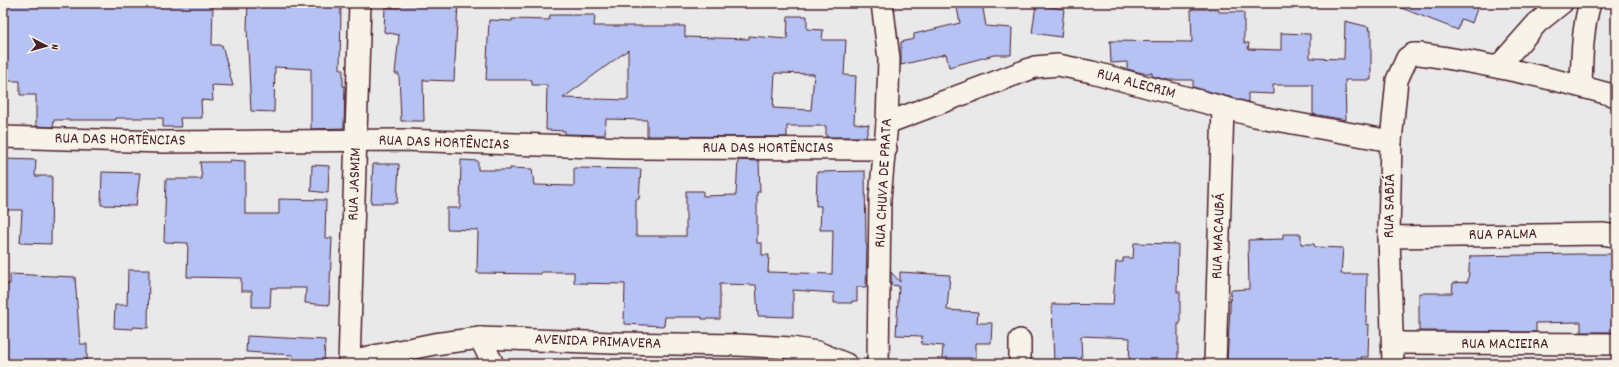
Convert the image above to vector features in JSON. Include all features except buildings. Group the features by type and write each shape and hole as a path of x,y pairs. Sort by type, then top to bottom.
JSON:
{"street":[{"name":"RUA JASMIM","path":"349,362 357,141 360,3"},
{"name":"RUA CHUVA DE PRATA","path":"878,364 880,198 888,124 889,59 882,3"},
{"path":"1562,3 1538,23 1498,67 1581,86 1616,96"},
{"path":"1581,86 1583,47 1587,14 1590,3"},
{"name":"RUA SABIÁ","path":"1394,364 1389,237 1391,141 1397,80 1407,58 1413,54 1432,55 1498,67"},
{"name":"RUA ALECRIM","path":"888,124 1023,71 1035,67 1058,65 1092,72 1223,108 1286,122 1391,141"},
{"name":"RUA MACAUBÁ","path":"1215,364 1223,108"},
{"name":"RUA DAS HORTÊNCIAS","path":"3,137 162,142 404,140 617,148 886,149"},
{"name":"RUA PALMA","path":"1389,237 1602,234 1616,236"},
{"path":"480,338 493,364"},
{"name":"AVENIDA PRIMAVERA","path":"349,362 434,344 480,338 613,343 738,345 791,348 817,352 846,364"},
{"path":"1020,340 1020,364"},
{"name":"RUA MACIEIRA","path":"1393,343 1616,344"}]}
